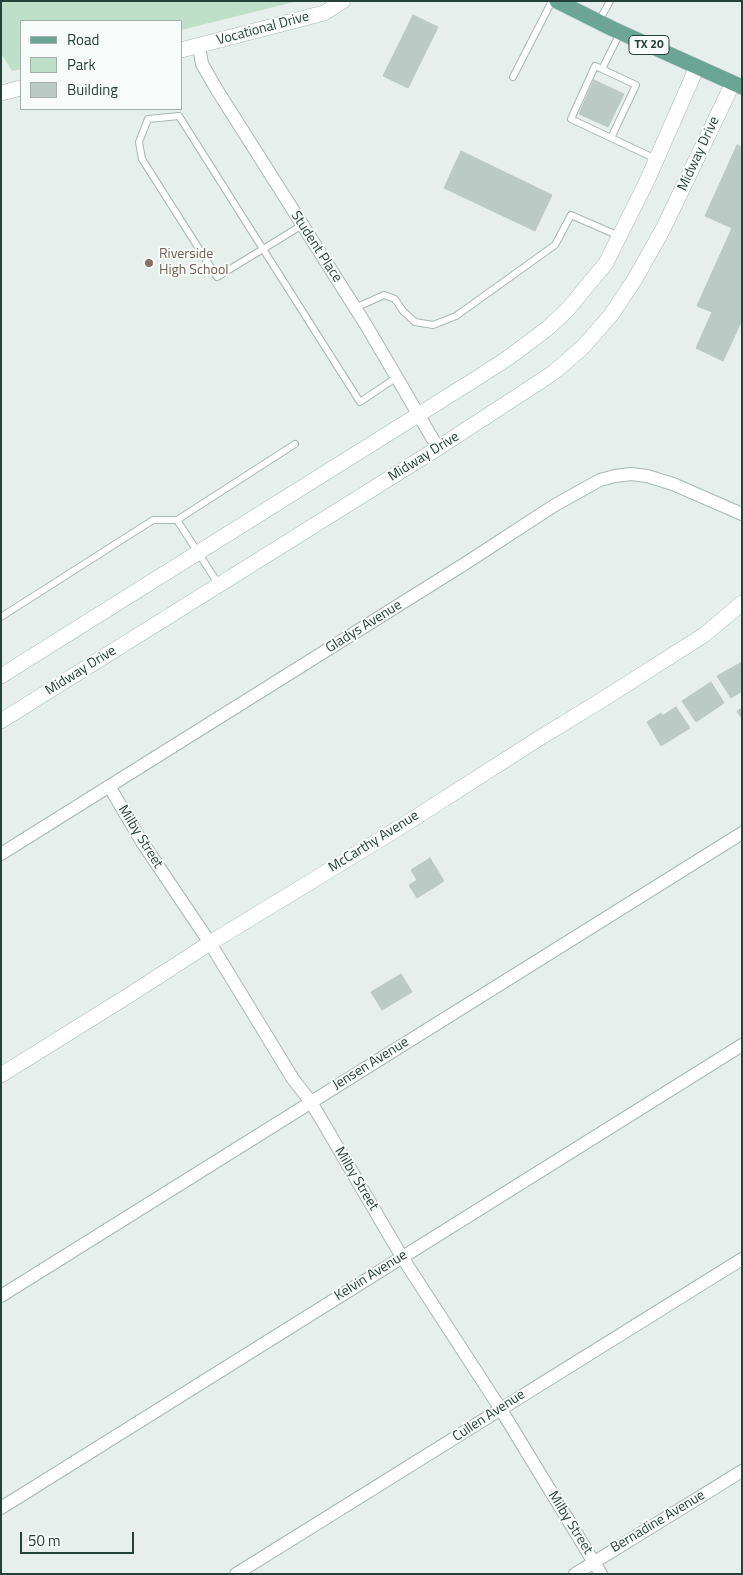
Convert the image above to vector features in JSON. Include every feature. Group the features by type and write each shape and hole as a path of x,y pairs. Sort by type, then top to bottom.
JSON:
{"main road":[{"name":"Vocational Drive","path":"182,50 324,13 343,1"},
{"name":"TX 20","path":"557,1 737,85"},
{"path":"1,676 508,358 548,328 568,309 606,263 698,68"},
{"name":"Midway Drive","path":"1,721 438,448 553,373 582,347 610,315 635,279 737,85"},
{"path":"1,93 20,88"},
{"name":"McCarthy Avenue","path":"1,1075 614,693 704,635 742,603"}],"street":[{"name":"Student Place","path":"199,46 202,64 217,90 355,308 438,448"},
{"name":"Gladys Avenue","path":"1,854 555,506 600,480 631,474 647,476 673,484 742,514"},
{"name":"Milby Street","path":"109,786 142,842 210,943 293,1079 311,1102 402,1257 500,1408 601,1574"},
{"name":"Jensen Avenue","path":"1,1296 742,833"},
{"name":"Kelvin Avenue","path":"1,1508 742,1045"},
{"name":"Cullen Avenue","path":"236,1574 742,1259"},
{"name":"Bernadine Avenue","path":"575,1574 742,1471"}],"lane":[{"path":"514,77 552,1"},
{"path":"599,22 610,1"},
{"path":"602,69 620,32"},
{"path":"611,138 636,85 595,66 570,119 656,159"},
{"path":"302,225 262,249 217,277 142,159 139,142 148,119 179,116 262,249 360,402 396,377"},
{"path":"355,308 384,294 395,299 415,322 433,325 456,316 555,245 571,215 619,236"},
{"path":"1,617 153,520 177,520 295,444"},
{"path":"177,520 219,585"}],"green space":[{"path":"1,1 298,1 182,30 182,20 20,20 20,69 12,71 1,53"}],"building":[{"path":"413,15 438,27 408,88 383,76"},
{"path":"594,80 624,94 608,127 579,114"},
{"path":"737,145 742,147 742,320 723,361 696,348 712,312 697,306 732,228 705,216"},
{"path":"461,151 552,195 535,231 444,188"},
{"path":"742,662 742,691 731,698 717,676"},
{"path":"711,682 724,703 696,722 682,701"},
{"path":"676,707 690,728 661,746 647,722 661,713 662,716"},
{"path":"742,708 742,719 737,711"},
{"path":"430,858 444,881 417,898 409,885 417,880 411,870"},
{"path":"401,974 412,992 382,1010 371,992"}],"place":[{"name":"Riverside High School","path":"149,263"}]}
